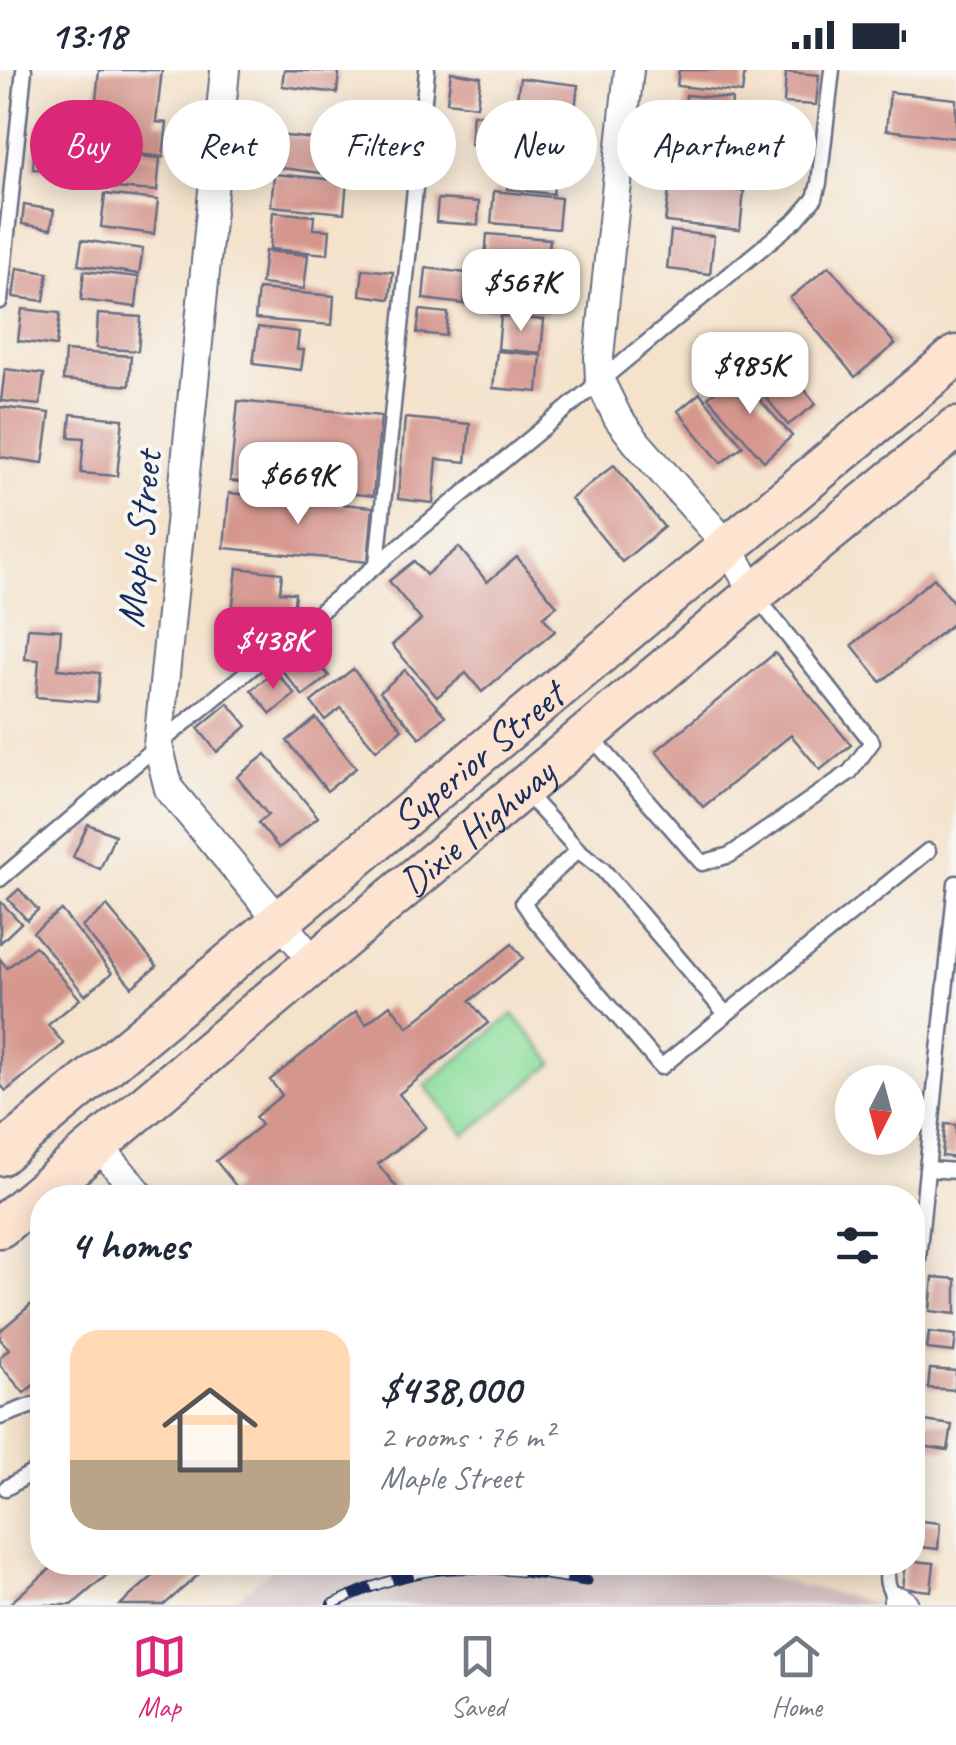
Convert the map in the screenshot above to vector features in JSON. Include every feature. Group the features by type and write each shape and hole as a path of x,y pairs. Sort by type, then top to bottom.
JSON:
{"main road":[{"name":"Superior Street","path":"0,1156 956,356"},
{"name":"Dixie Highway","path":"50,1185 956,428"},
{"name":"Dixie Highway","path":"0,1227 30,1202"}],"street":[{"name":"Maple Street","path":"225,70 158,746 170,789 316,964"},
{"path":"629,70 602,316 600,381 618,418 728,546 754,594"},
{"path":"98,1145 132,1185"}],"lane":[{"path":"0,302 24,70"},
{"path":"377,564 427,70"},
{"path":"0,879 797,218 815,198 832,70"},
{"path":"590,734 702,864 730,855 850,772 872,742 754,594"},
{"path":"523,790 578,850 604,870 726,1014"},
{"path":"578,850 523,902 661,1067 928,852"},
{"path":"925,1197 956,883"},
{"path":"928,1169 956,1171"},
{"path":"0,1416 30,1407"},
{"path":"2,1487 30,1473"},
{"path":"887,1575 890,1593 901,1603"}],"shaded area":[{"path":"264,1575 759,1575 884,1605 230,1605"}],"green space":[{"path":"513,1014 554,1063 465,1135 425,1086"}],"building":[{"path":"99,70 162,70 156,122 163,123 163,157 143,155 143,100 96,100"},
{"path":"284,70 339,72 337,93 282,86"},
{"path":"679,70 745,70 742,93 677,86"},
{"path":"451,72 481,77 476,106 447,100"},
{"path":"786,72 819,75 816,105 816,100 784,100"},
{"path":"520,78 578,85 576,100 517,100"},
{"path":"890,92 956,99 956,138 886,130"},
{"path":"686,95 732,99 732,100 686,100"},
{"path":"473,114 476,114 476,145 470,144"},
{"path":"290,136 310,139 310,172 290,169"},
{"path":"143,156 160,158 157,191 142,190"},
{"path":"290,176 310,177 310,190 346,190 344,213 271,206 272,190 290,190"},
{"path":"516,190 553,190 553,194"},
{"path":"669,190 744,191 740,230 665,222"},
{"path":"494,191 561,198 558,229 491,223"},
{"path":"105,194 158,200 154,234 101,227"},
{"path":"438,199 479,202 478,225 436,222"},
{"path":"24,205 54,210 51,229 22,224"},
{"path":"273,212 314,216 313,229 330,230 328,254 270,249"},
{"path":"671,231 714,236 710,274 667,269"},
{"path":"487,234 550,239 547,278 484,273"},
{"path":"82,240 143,249 139,274 78,265"},
{"path":"265,251 308,255 304,289 261,284"},
{"path":"829,266 895,344 855,377 790,298"},
{"path":"17,268 48,273 44,301 13,297"},
{"path":"426,268 467,273 464,304 423,299"},
{"path":"363,269 393,272 390,299 360,295"},
{"path":"84,271 139,277 136,307 81,300"},
{"path":"506,276 549,280 545,315 486,310 489,286 505,287"},
{"path":"258,289 334,296 332,325 255,319"},
{"path":"22,309 60,313 56,346 18,341"},
{"path":"420,310 448,313 446,336 417,333"},
{"path":"98,314 141,317 138,351 96,348"},
{"path":"501,316 544,320 541,353 498,349"},
{"path":"258,327 299,332 297,350 304,350 301,370 253,364"},
{"path":"65,351 131,356 129,386 63,380"},
{"path":"497,351 541,355 538,392 493,388"},
{"path":"756,354 765,366 778,356 816,404 788,425 741,366"},
{"path":"5,369 44,374 40,405 1,401"},
{"path":"736,373 792,436 764,461 708,397"},
{"path":"700,393 743,446 721,463 678,411"},
{"path":"238,401 381,416 373,496 230,481"},
{"path":"0,407 50,413 43,463 0,457"},
{"path":"71,414 123,419 117,476 81,473 84,438 69,437"},
{"path":"405,418 470,424 466,462 437,459 433,503 398,499"},
{"path":"614,465 664,527 622,562 571,499"},
{"path":"229,493 373,507 368,562 224,548"},
{"path":"459,547 487,582 517,557 557,606 543,617 555,631 482,692 466,673 437,697 392,645 421,620 389,581 414,561 426,575"},
{"path":"237,568 282,573 280,592 295,593 293,614 275,612 273,635 230,630"},
{"path":"934,578 956,606 956,621 881,682 852,645"},
{"path":"28,628 61,630 58,669 100,673 97,702 36,697 39,660 25,659"},
{"path":"305,647 329,676 303,696 280,668"},
{"path":"775,653 851,745 820,770 791,735 703,807 656,751"},
{"path":"353,669 402,729 376,750 341,708 325,720 311,702"},
{"path":"405,670 445,716 420,738 380,692"},
{"path":"275,671 295,694 271,714 251,690"},
{"path":"228,703 247,726 217,752 198,728"},
{"path":"316,718 356,768 327,791 287,741"},
{"path":"266,754 318,817 279,848 258,823 268,815 237,777"},
{"path":"88,824 115,835 100,869 73,857"},
{"path":"19,889 38,910 27,920 8,899"},
{"path":"0,901 21,923 0,943"},
{"path":"107,906 157,966 132,987 82,927"},
{"path":"61,910 112,973 85,995 33,932"},
{"path":"512,944 523,958 470,1001 488,1023 399,1094 426,1127 378,1164 395,1185 235,1185 216,1161 261,1125 255,1117 282,1095 270,1080 356,1011 366,1024 390,1005 408,1027"},
{"path":"35,946 80,999 48,1025 64,1044 6,1091 0,1084 0,959 7,968"},
{"path":"945,1124 956,1125 956,1158 942,1156"},
{"path":"933,1277 956,1279 956,1314 930,1311"},
{"path":"30,1305 30,1388 24,1393 0,1365 0,1357 9,1349 0,1339 0,1331"},
{"path":"929,1332 956,1335 954,1352 927,1349"},
{"path":"930,1369 956,1371 955,1390 928,1388"},
{"path":"925,1421 952,1425 948,1450 925,1447"},
{"path":"925,1521 940,1523 938,1549 925,1548"},
{"path":"925,1562 934,1563 931,1591 903,1588 904,1575 925,1575"},
{"path":"43,1575 107,1575 72,1605 8,1605"},
{"path":"154,1575 198,1575 164,1605 120,1605"}],"railway":[{"path":"331,1605 413,1575"},
{"path":"543,1575 587,1581"}]}
